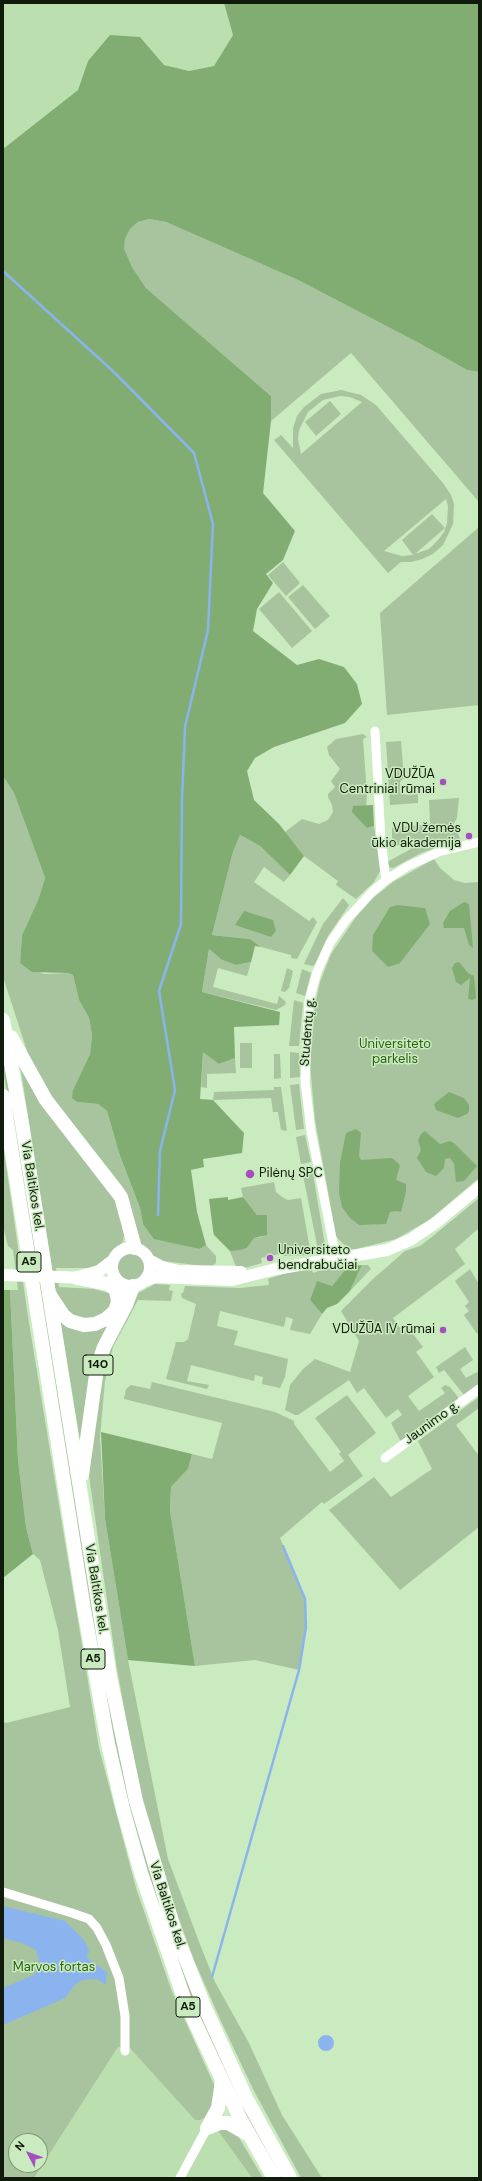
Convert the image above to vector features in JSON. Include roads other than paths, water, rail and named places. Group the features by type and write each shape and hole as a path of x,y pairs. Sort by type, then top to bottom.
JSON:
{"highway":[{"path":"3,1020 46,1100 121,1197 126,1213 129,1233 135,1248"},
{"name":"Via Baltikos kel.","path":"3,1020 13,1069 80,1491 121,1733 136,1801 157,1877 175,1932 208,2016 247,2100 290,2178"},
{"name":"Via Baltikos kel.","path":"3,1096 83,1603 108,1744 123,1809 141,1873 185,2001 249,2135 274,2178"},
{"path":"3,1127 10,1141"},
{"path":"49,1293 63,1315 70,1321 84,1325 95,1324 106,1319 115,1310 118,1302 116,1290 108,1284 77,1278"},
{"name":"140","path":"80,1491 97,1368 104,1347 139,1283"},
{"path":"207,2128 218,2108 222,2080"},
{"path":"207,2128 220,2123 228,2123 249,2135"}],"main road":[{"path":"3,1275 77,1278 110,1277 127,1286 155,1277 223,1281 276,1269 381,1251 410,1240 437,1222 479,1187"},
{"path":"77,1278 99,1270 112,1261 115,1256 124,1249 135,1248 144,1252 149,1260 162,1268 179,1271 232,1272 276,1269"},
{"path":"139,1283 150,1271 149,1260"},
{"path":"112,1261 112,1268 116,1279"}],"street":[{"path":"375,731 381,840 386,880"},
{"name":"Studentų g.","path":"336,1259 307,1100 304,1066 309,1001 317,972 330,943 357,906 386,880 408,866 441,851 479,842"},
{"name":"Jaunimo g.","path":"384,1458 479,1389"},
{"path":"3,1892 72,1912 89,1919 97,1928 106,1945 119,1978 125,2016 125,2051"},
{"path":"180,2178 207,2128"}],"water":[{"path":"3,1906 65,1921 84,1940 89,1950 87,1958 107,1972 106,1985 97,1979 82,1980 75,1985 65,1998 3,2025 3,1988 34,1975 39,1962 36,1950 22,1943 3,1938"},
{"path":"326,2035 333,2040 334,2043 329,2050 326,2051 319,2046 318,2043 323,2036"}],"waterway":[{"path":"3,271 115,373 194,453 213,524 208,630 185,727 182,799 181,924 159,991 175,1090 160,1151 158,1215"},
{"path":"212,1977 299,1670 306,1627 305,1599 283,1546"}],"place":[{"name":"VDUŽŪA Centriniai rūmai","path":"443,782"},
{"name":"VDU žemės ūkio akademija","path":"469,836"},
{"name":"Pilėnų SPC","path":"250,1174"},
{"name":"Universiteto bendrabučiai","path":"270,1258"},
{"name":"VDUŽŪA IV rūmai","path":"443,1330"}],"park label":[{"name":"Universiteto parkelis","path":"395,1052"},
{"name":"Marvos fortas","path":"54,1968"}]}
